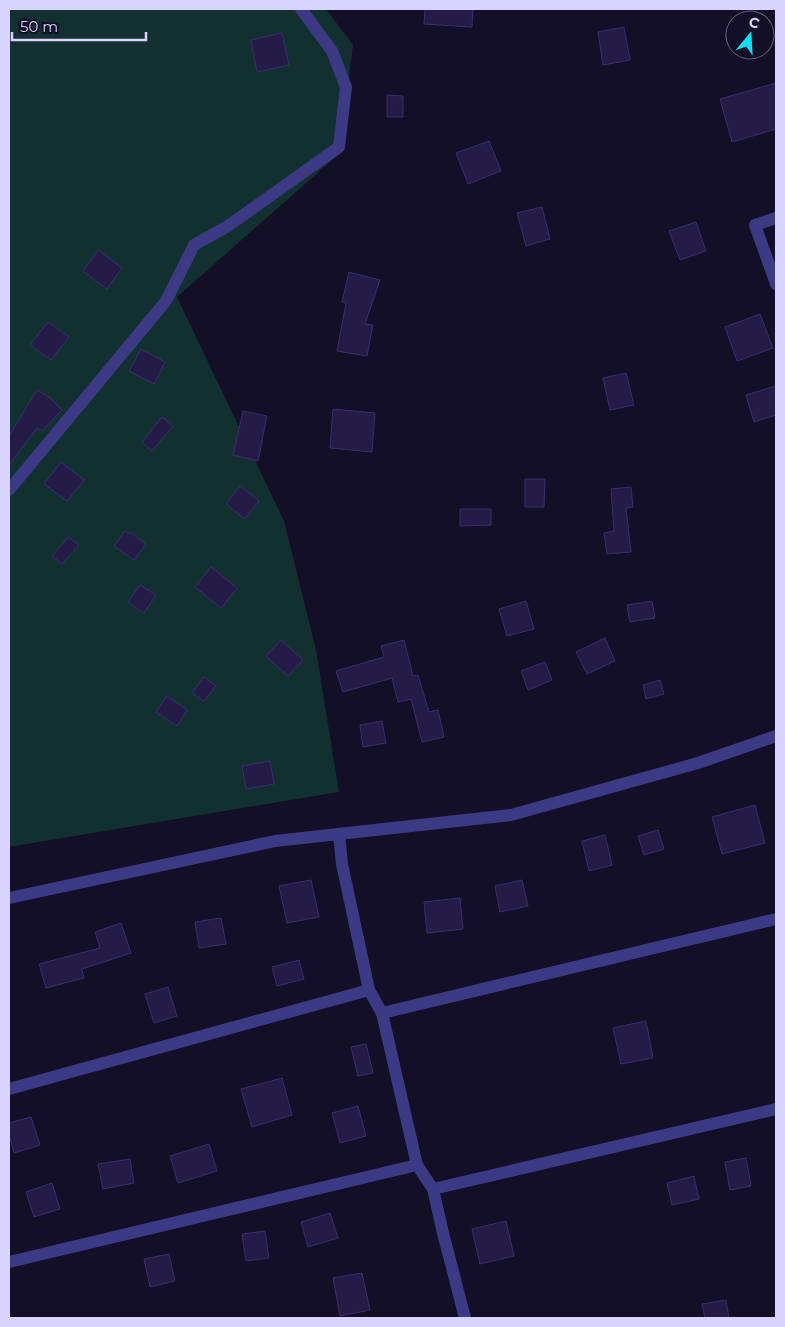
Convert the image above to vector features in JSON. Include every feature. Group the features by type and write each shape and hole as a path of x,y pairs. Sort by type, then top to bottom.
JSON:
{"street":[{"path":"9,490 166,300 194,245 228,226 339,147 346,87 332,51 300,9"},
{"path":"776,218 755,225 776,284"},
{"path":"9,898 275,841 511,815 698,763 776,736"},
{"path":"340,834 342,864 369,990 382,1013 417,1165 433,1189 466,1318"},
{"path":"382,1013 776,919"},
{"path":"9,1089 369,990"},
{"path":"433,1189 776,1109"},
{"path":"9,1262 417,1165"}],"green space":[{"path":"9,9 326,9 353,45 339,154 177,297 284,521 316,650 339,792 9,847"}],"building":[{"path":"425,9 473,9 472,27 424,24"},
{"path":"624,27 630,60 603,65 598,32"},
{"path":"282,33 289,65 257,72 251,40"},
{"path":"776,83 776,129 732,142 720,99"},
{"path":"387,95 403,96 403,117 387,117"},
{"path":"489,141 501,171 468,184 456,153"},
{"path":"542,207 550,239 526,246 517,213"},
{"path":"696,222 706,251 680,260 669,231"},
{"path":"98,250 122,268 107,289 83,271"},
{"path":"349,272 380,280 365,324 373,325 367,356 337,351 346,303 342,302"},
{"path":"760,314 773,348 737,361 725,327"},
{"path":"48,322 69,337 51,360 30,345"},
{"path":"141,349 165,362 154,384 129,371"},
{"path":"626,373 634,405 610,410 603,378"},
{"path":"776,386 776,415 754,422 746,395"},
{"path":"37,390 50,398 62,410 42,431 37,428 9,465 9,436"},
{"path":"333,409 375,413 372,452 330,448"},
{"path":"243,411 267,416 258,461 233,455"},
{"path":"162,417 173,426 152,451 142,442"},
{"path":"61,462 84,480 67,501 44,484"},
{"path":"525,479 545,479 544,507 525,507"},
{"path":"240,486 259,501 245,519 226,504"},
{"path":"631,487 633,507 626,508 631,552 607,554 604,533 614,531 611,489"},
{"path":"460,509 491,509 491,525 460,526"},
{"path":"125,531 129,534 130,532 146,544 134,560 114,546"},
{"path":"68,537 79,545 62,564 52,556"},
{"path":"211,567 237,588 221,608 195,587"},
{"path":"140,585 156,595 144,613 128,602"},
{"path":"526,601 534,629 507,636 499,609"},
{"path":"652,601 655,618 630,622 627,605"},
{"path":"605,638 615,661 587,674 576,652"},
{"path":"281,640 303,660 288,676 266,656"},
{"path":"404,640 413,676 418,675 429,712 438,710 444,737 422,742 411,699 398,702 392,678 343,692 336,671 384,657 381,646"},
{"path":"545,662 552,680 528,690 521,671"},
{"path":"204,677 216,686 204,701 192,693"},
{"path":"660,680 664,694 646,699 643,685"},
{"path":"167,696 187,710 177,726 156,712"},
{"path":"382,721 386,743 363,747 360,725"},
{"path":"270,761 274,784 246,789 242,766"},
{"path":"755,805 765,843 722,854 712,817"},
{"path":"658,830 664,849 644,855 638,836"},
{"path":"605,835 612,865 589,871 582,841"},
{"path":"311,880 319,917 287,923 279,886"},
{"path":"522,880 528,906 500,912 495,886"},
{"path":"460,898 463,929 427,933 424,902"},
{"path":"221,918 226,944 199,948 195,922"},
{"path":"121,923 131,953 82,969 84,978 46,988 39,964 100,948 95,932"},
{"path":"299,960 304,979 277,986 272,967"},
{"path":"168,987 177,1016 154,1023 145,994"},
{"path":"646,1021 653,1058 621,1064 613,1028"},
{"path":"366,1044 373,1073 358,1076 351,1047"},
{"path":"282,1078 292,1115 252,1127 241,1089"},
{"path":"358,1106 366,1136 340,1143 332,1113"},
{"path":"31,1117 40,1145 14,1153 9,1134 9,1123"},
{"path":"209,1144 217,1171 178,1183 170,1156"},
{"path":"746,1158 751,1186 730,1190 725,1162"},
{"path":"130,1159 134,1183 103,1189 98,1164"},
{"path":"694,1176 699,1199 672,1205 667,1183"},
{"path":"52,1183 60,1209 34,1217 26,1192"},
{"path":"330,1213 338,1238 308,1247 301,1222"},
{"path":"506,1221 514,1256 480,1264 472,1229"},
{"path":"265,1231 269,1258 246,1261 242,1234"},
{"path":"169,1254 175,1281 150,1287 144,1259"},
{"path":"362,1273 370,1310 340,1316 333,1278"},
{"path":"726,1300 729,1318 705,1318 702,1304"}]}
